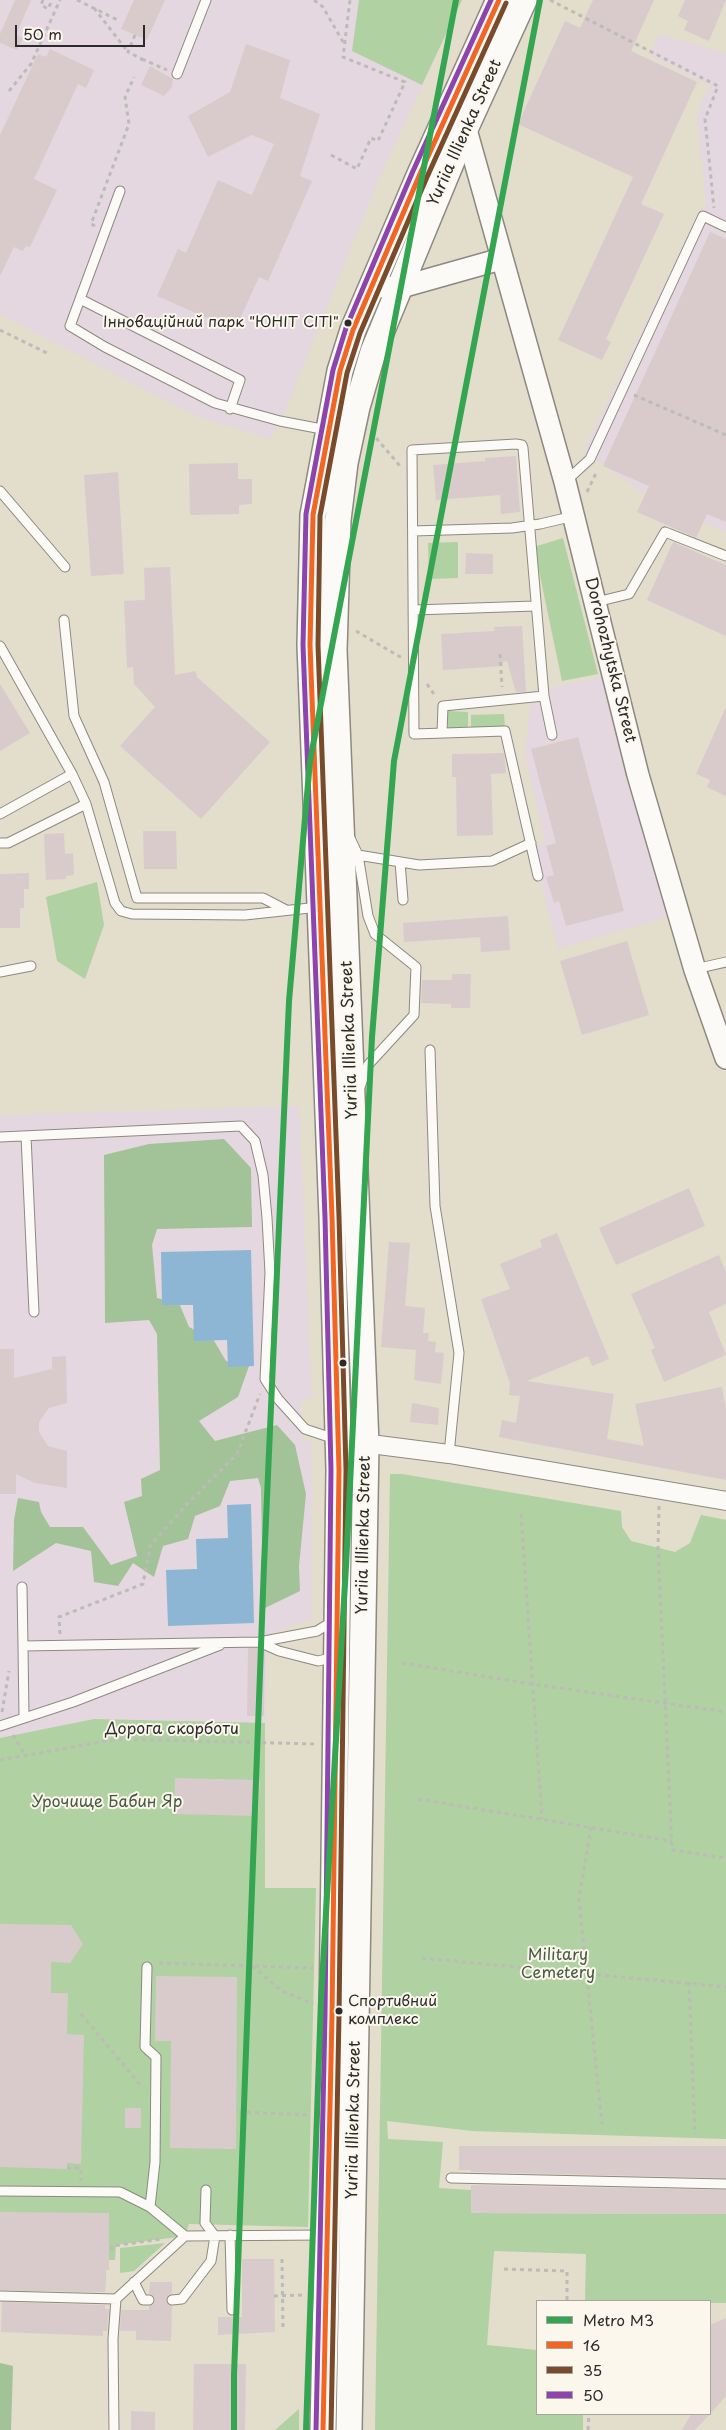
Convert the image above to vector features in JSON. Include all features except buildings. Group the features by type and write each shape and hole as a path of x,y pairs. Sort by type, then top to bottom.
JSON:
{"main road":[{"name":"Yuriia Illienka Street","path":"349,2430 339,2235 337,1618 339,1440 319,906 310,576 313,515 327,430 340,371 371,286 499,0"},
{"name":"Yuriia Illienka Street","path":"323,2430 339,2235 366,1444 334,650 338,520 345,463 357,407 373,352 466,127 524,0"}],"street":[{"name":"Dorohozhytska Street","path":"454,98 466,127 501,259 565,482 638,775 695,970 726,1058"},
{"path":"371,286 398,288 501,259"},
{"path":"339,1440 449,1454 726,1501"}],"lane":[{"path":"177,74 206,0"},
{"path":"120,191 70,326 105,347 213,403 230,409 327,430"},
{"path":"565,482 590,459 703,216 726,227"},
{"path":"80,299 240,380 230,409"},
{"path":"538,876 505,731 414,734 412,450 519,444 524,451 535,606 544,696 552,735"},
{"path":"0,491 66,567"},
{"path":"413,531 529,526 574,516"},
{"path":"595,602 629,594 665,532 726,556"},
{"path":"414,610 535,606"},
{"path":"64,620 74,716 104,782 137,898 263,898 286,910"},
{"path":"0,646 72,774 86,804 115,904 121,911 132,914 245,915 319,906"},
{"path":"442,733 442,706 544,696"},
{"path":"0,814 72,774"},
{"path":"0,843 8,843 86,804"},
{"path":"342,819 358,855 368,916 376,934 416,967 414,1014 368,1065 353,1106"},
{"path":"358,855 419,865 492,861 531,843"},
{"path":"400,862 403,900"},
{"path":"695,970 726,962"},
{"path":"0,972 31,966"},
{"path":"430,1050 435,1206 459,1354 449,1454"},
{"path":"0,1137 241,1126 255,1141 263,1175 267,1218 269,1320 265,1379 278,1400 305,1429 339,1440"},
{"path":"26,1136 34,1312"},
{"path":"22,1587 24,1717"},
{"path":"23,1646 259,1642 317,1631 337,1618"},
{"path":"259,1642 318,1662 337,1656"},
{"path":"0,1726 73,1702 227,1643"},
{"path":"147,1967 145,2047 156,2056 155,2162 150,2207"},
{"path":"451,2178 726,2184"},
{"path":"172,2300 182,2299 211,2261 215,2236 205,2224 206,2190"},
{"path":"0,2191 120,2192 150,2207 185,2236 339,2235"},
{"path":"114,2430 113,2339 116,2299 185,2236"},
{"path":"230,2236 232,2310"},
{"path":"134,2282 143,2300 149,2300"},
{"path":"0,2296 116,2299"}],"path":[{"path":"43,0 41,5 48,9 52,0"},
{"path":"9,91 31,64 60,0"},
{"path":"77,0 118,20"},
{"path":"314,0 323,7 343,42"},
{"path":"331,155 357,169 371,138 378,141 405,82 343,57 343,42 350,0"},
{"path":"550,0 718,86 705,119 714,207 711,219"},
{"path":"94,8 128,52 177,74"},
{"path":"128,52 135,35"},
{"path":"140,64 142,59"},
{"path":"91,224 129,124 125,97 134,77"},
{"path":"0,330 47,353"},
{"path":"634,395 726,436"},
{"path":"367,427 413,482"},
{"path":"585,496 600,464"},
{"path":"500,654 503,700"},
{"path":"60,1646 59,1617 143,1584 150,1546 188,1503 238,1454 265,1379"},
{"path":"660,1503 658,1548 672,1850 726,1858"},
{"path":"521,1514 542,1819"},
{"path":"402,1663 726,1712"},
{"path":"2,1714 10,1667"},
{"path":"15,1736 25,1756"},
{"name":"Дорога скорботи","path":"0,1760 118,1739 316,1744"},
{"path":"418,1799 672,1840"},
{"path":"591,1827 579,1900 602,2124"},
{"path":"422,1958 586,1972 726,1987"},
{"path":"147,1967 156,1963 313,1968"},
{"path":"252,1966 282,1991 314,2005"},
{"path":"689,1982 695,2135"},
{"path":"81,2014 156,2103"},
{"path":"239,2112 310,2114"},
{"path":"67,2168 81,2168 81,2192"},
{"path":"112,2250 112,2246 185,2236"},
{"path":"282,2259 282,2331"},
{"path":"504,2268 567,2271 567,2300"},
{"path":"274,2296 305,2295"},
{"path":"588,2430 589,2415"}],"shaded area":[{"path":"0,0 462,0 378,181 285,411 270,439 197,417 0,314"},
{"path":"659,34 726,53 726,532 645,495 584,451 697,215 706,205 697,119 701,103 710,86 649,55"},
{"path":"609,676 670,916 558,949 547,908 535,846 545,842 525,753 532,691"},
{"path":"299,1106 312,1398 301,1400 303,1439 312,1440 312,1619 268,1635 265,1723 94,1719 0,1738 0,1115"}],"green space":[{"path":"359,0 462,0 422,85 352,51"},
{"path":"563,538 598,674 562,681 534,547"},
{"path":"458,542 458,578 429,579 428,543"},
{"path":"448,711 468,712 468,729 448,728"},
{"path":"504,714 505,728 471,729 471,715"},
{"path":"97,882 104,925 85,979 57,961 46,897"},
{"path":"224,1139 251,1168 252,1227 157,1229 152,1245 157,1298 179,1303 189,1327 213,1339 226,1361 249,1366 238,1397 199,1421 215,1441 277,1425 295,1445 306,1494 299,1566 300,1591 263,1609 261,1488 258,1478 230,1481 220,1506 195,1516 188,1539 163,1546 154,1577 133,1563 118,1586 94,1582 91,1551 56,1543 13,1571 14,1520 18,1498 39,1502 41,1512 50,1527 83,1527 111,1565 137,1556 124,1502 142,1496 141,1479 160,1470 157,1334 149,1320 105,1323 104,1155 149,1144"},
{"name":"Military Cemetery","path":"390,1474 402,1474 621,1511 622,1527 631,1541 675,1552 690,1543 701,1515 726,1520 726,2139 472,2131 387,2121 388,2139 443,2142 439,2188 471,2190 471,2213 726,2214 726,2303 711,2303 711,2300 585,2300 586,2254 494,2251 487,2345 536,2350 536,2415 583,2415 583,2430 375,2430"},
{"name":"Урочище Бабин Яр","path":"94,1719 265,1723 265,1888 316,1888 308,2227 189,2224 185,2236 116,2245 115,2260 109,2260 106,2271 105,2292 0,2290 0,1738"},
{"path":"165,2243 134,2271 120,2273 120,2248"},
{"path":"0,2363 13,2366 11,2430 0,2430"},
{"path":"299,2409 299,2430 275,2430"}],"water":[{"path":"251,1250 254,1366 228,1367 227,1340 194,1341 193,1305 162,1305 161,1252"},
{"path":"251,1504 254,1623 168,1626 166,1570 197,1569 196,1539 228,1538 227,1505"}],"metro line":[{"name":"M3","path":"234,2430 234,2375 264,1565 289,1001 310,761 456,0"},
{"name":"M3","path":"306,2430 321,2000 346,1566 372,1037 394,761 540,0"}],"transit line":[{"name":"50","path":"316,2430 325,2015 331,1470 325,1217 303,645 306,514 333,370 346,328 413,171 491,0"},
{"name":"16","path":"323,2430 332,2015 339,1470 332,1217 310,645 313,515 340,371 353,330 420,174 499,0"},
{"name":"35","path":"331,2430 339,2015 346,1470 339,1217 318,645 320,516 347,373 360,333 427,177 506,3"}],"place":[{"name":"Інноваційний парк \"ЮНІТ СІТІ\"","path":"348,323"},
{"name":"Спортивний комплекс","path":"339,2011"}]}
